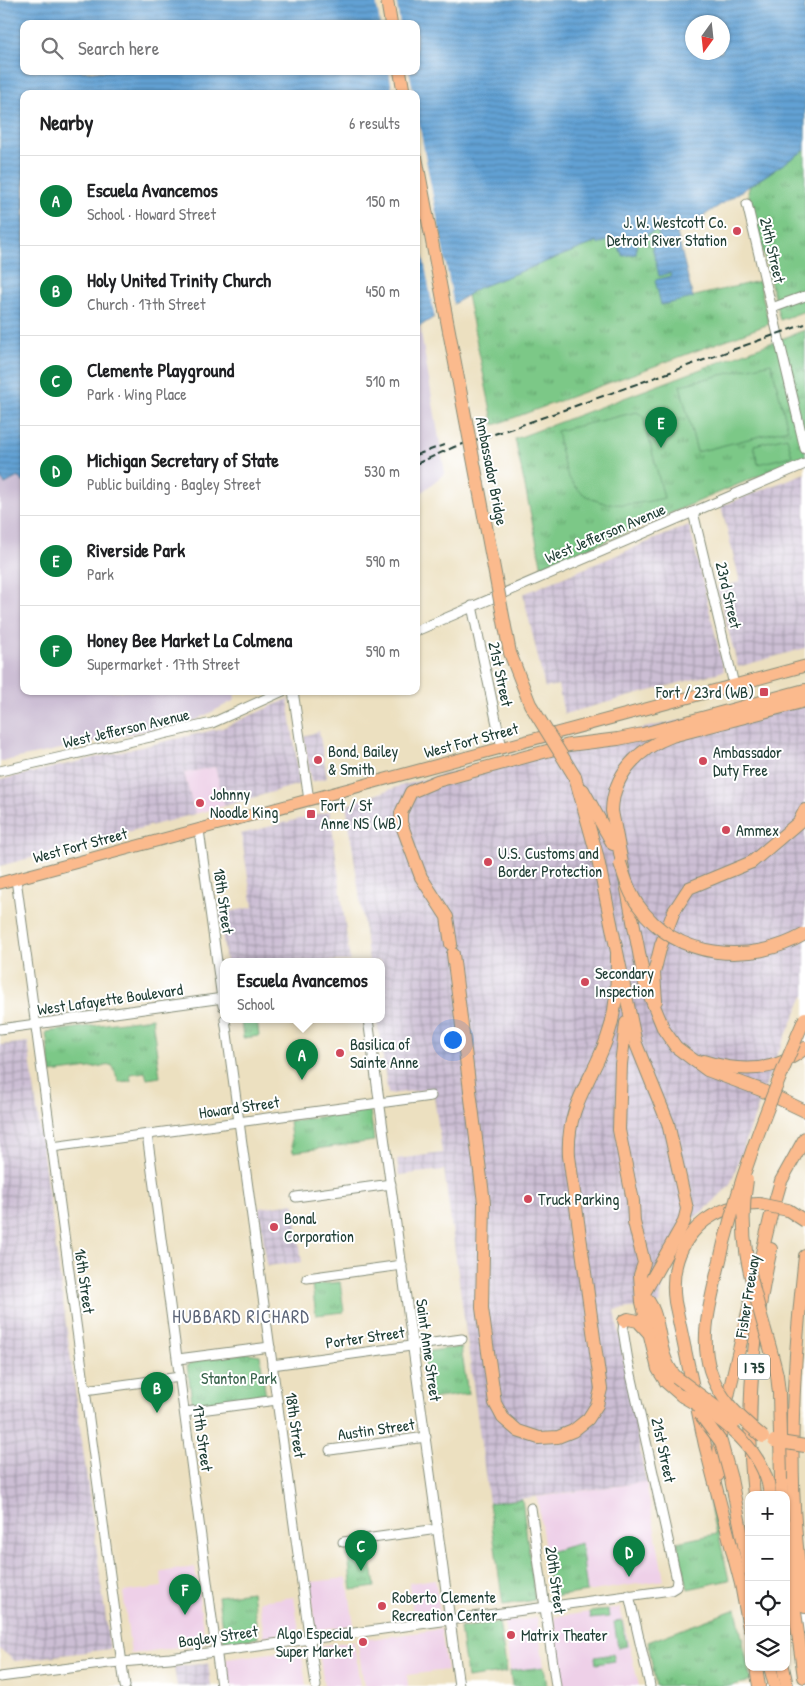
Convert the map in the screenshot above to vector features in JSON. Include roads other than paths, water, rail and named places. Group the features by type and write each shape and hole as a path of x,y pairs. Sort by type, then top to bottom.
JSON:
{"highway":[{"path":"387,0 390,20"},
{"path":"401,75 403,90"},
{"name":"Ambassador Bridge","path":"420,178 510,653 530,704 574,777"},
{"path":"617,955 616,1001 613,1022 604,1047 585,1083 571,1117 568,1146 601,1389 597,1404 582,1426 558,1437 539,1438 528,1435 510,1425 498,1411 493,1395 482,1308 484,1203 447,917 421,877 400,820 411,792 437,781 569,745 618,740 643,734 805,690"},
{"path":"802,1110 761,1090 707,1070 686,1055 671,1040 659,1021 645,984 613,823 612,803 620,779 639,754 661,740 805,701"},
{"path":"574,777 612,842 631,895 642,912 668,935 687,945 714,952 746,954 778,947 805,934"},
{"path":"574,777 597,855 636,1044 668,1124 687,1212 684,1222 643,1298 624,1321"},
{"path":"659,1021 654,973 674,911 689,888 752,862 798,822 805,810"},
{"path":"620,863 638,896 652,912 676,931 695,940 727,946 756,945 777,939 805,924"},
{"path":"626,1000 626,1034 620,1082 620,1137 644,1263 640,1275 650,1340 662,1377 704,1417 718,1436 726,1454 745,1550"},
{"path":"763,1437 736,1414 719,1392 710,1370 706,1347 706,1327 722,1249 736,1194 756,1138 805,1018"},
{"path":"686,1055 727,1067 748,1069 786,1061 805,1048"},
{"path":"719,1495 720,1437 740,1337 781,1181 805,1137"},
{"name":"Fisher Freeway","path":"754,1491 751,1467 751,1408 756,1339 773,1240 788,1183 805,1137"},
{"path":"756,1138 745,1196 744,1248 779,1393 782,1491"},
{"path":"749,1626 719,1495 705,1445 675,1302 674,1273 684,1244 703,1222 728,1208 759,1204 788,1210 805,1220"},
{"path":"805,1256 793,1378 793,1496 799,1573 805,1608"},
{"path":"643,1298 651,1302 663,1356 676,1377 734,1421 763,1437 784,1444 805,1446"},
{"path":"624,1321 631,1319 643,1324 650,1340"},
{"path":"681,1396 700,1407 745,1442 761,1465 769,1489"},
{"path":"790,1575 805,1678"},
{"path":"790,1619 805,1678"},
{"path":"757,1671 759,1686"},
{"path":"771,1671 775,1686"},
{"path":"784,1671 787,1686"}],"main road":[{"name":"West Fort Street","path":"0,883 805,666"}],"street":[{"name":"24th Street","path":"747,204 805,449"},
{"path":"772,308 805,296"},
{"name":"West Jefferson Avenue","path":"420,629 805,464"},
{"name":"23rd Street","path":"693,512 734,685"},
{"name":"21st Street","path":"472,606 502,748"},
{"name":"West Jefferson Avenue","path":"0,771 212,723 274,695"},
{"path":"295,695 309,800"},
{"name":"18th Street","path":"199,830 220,980"},
{"name":"16th Street","path":"16,879 125,1686"},
{"name":"West Lafayette Boulevard","path":"0,1029 220,1001"},
{"name":"18th Street","path":"226,1023 316,1686"},
{"name":"Saint Anne Street","path":"369,1023 459,1686"},
{"name":"Howard Street","path":"52,1147 431,1096"},
{"name":"17th Street","path":"146,1134 221,1686"},
{"path":"296,1197 391,1184"},
{"path":"307,1278 402,1265"},
{"name":"21st Street","path":"624,1321 623,1330 628,1361 677,1580 676,1587"},
{"name":"Porter Street","path":"272,1364 462,1339"},
{"path":"178,1359 270,1347"},
{"path":"85,1390 180,1377"},
{"path":"185,1412 277,1400"},
{"name":"Austin Street","path":"330,1450 426,1437"},
{"name":"20th Street","path":"531,1508 556,1686"},
{"path":"343,1542 438,1529"},
{"name":"Bagley Street","path":"0,1677 216,1652 671,1590 676,1587"},
{"path":"629,1595 650,1686"}],"water":[{"path":"0,0 805,0 805,150 677,233 693,298 661,305 655,280 671,276 670,273 659,276 651,242 659,237 657,230 637,239 636,254 623,256 614,238 598,245 597,242 478,288 420,326 420,90 20,90 20,479 18,477 5,484 0,478"}],"railway":[{"path":"420,462 454,447 516,427 805,324"},
{"path":"420,454 444,445"}],"place":[{"name":"J. W. Westcott Co. Detroit River Station","path":"737,231"},
{"name":"Riverside Park","path":"661,448"},
{"name":"Fort / 23rd (WB)","path":"764,692"},
{"name":"Bond, Bailey & Smith","path":"318,760"},
{"name":"Ambassador Duty Free","path":"703,761"},
{"name":"Johnny Noodle King","path":"200,803"},
{"name":"Fort / St Anne NS (WB)","path":"311,814"},
{"name":"Ammex","path":"726,830"},
{"name":"U.S. Customs and Border Protection","path":"488,862"},
{"name":"Secondary Inspection","path":"585,982"},
{"name":"Basilica of Sainte Anne","path":"340,1053"},
{"name":"Escuela Avancemos","path":"302,1080"},
{"name":"Truck Parking","path":"528,1199"},
{"name":"Bonal Corporation","path":"274,1227"},
{"name":"Holy United Trinity Church","path":"157,1413"},
{"name":"Clemente Playground","path":"361,1571"},
{"name":"Michigan Secretary of State","path":"629,1577"},
{"name":"Roberto Clemente Recreation Center","path":"382,1606"},
{"name":"Honey Bee Market La Colmena","path":"185,1615"},
{"name":"Matrix Theater","path":"511,1635"},
{"name":"Algo Especial Super Market","path":"363,1642"}],"district":[{"name":"HUBBARD RICHARD","path":"241,1316"}],"park label":[{"name":"Stanton Park","path":"239,1378"}]}
